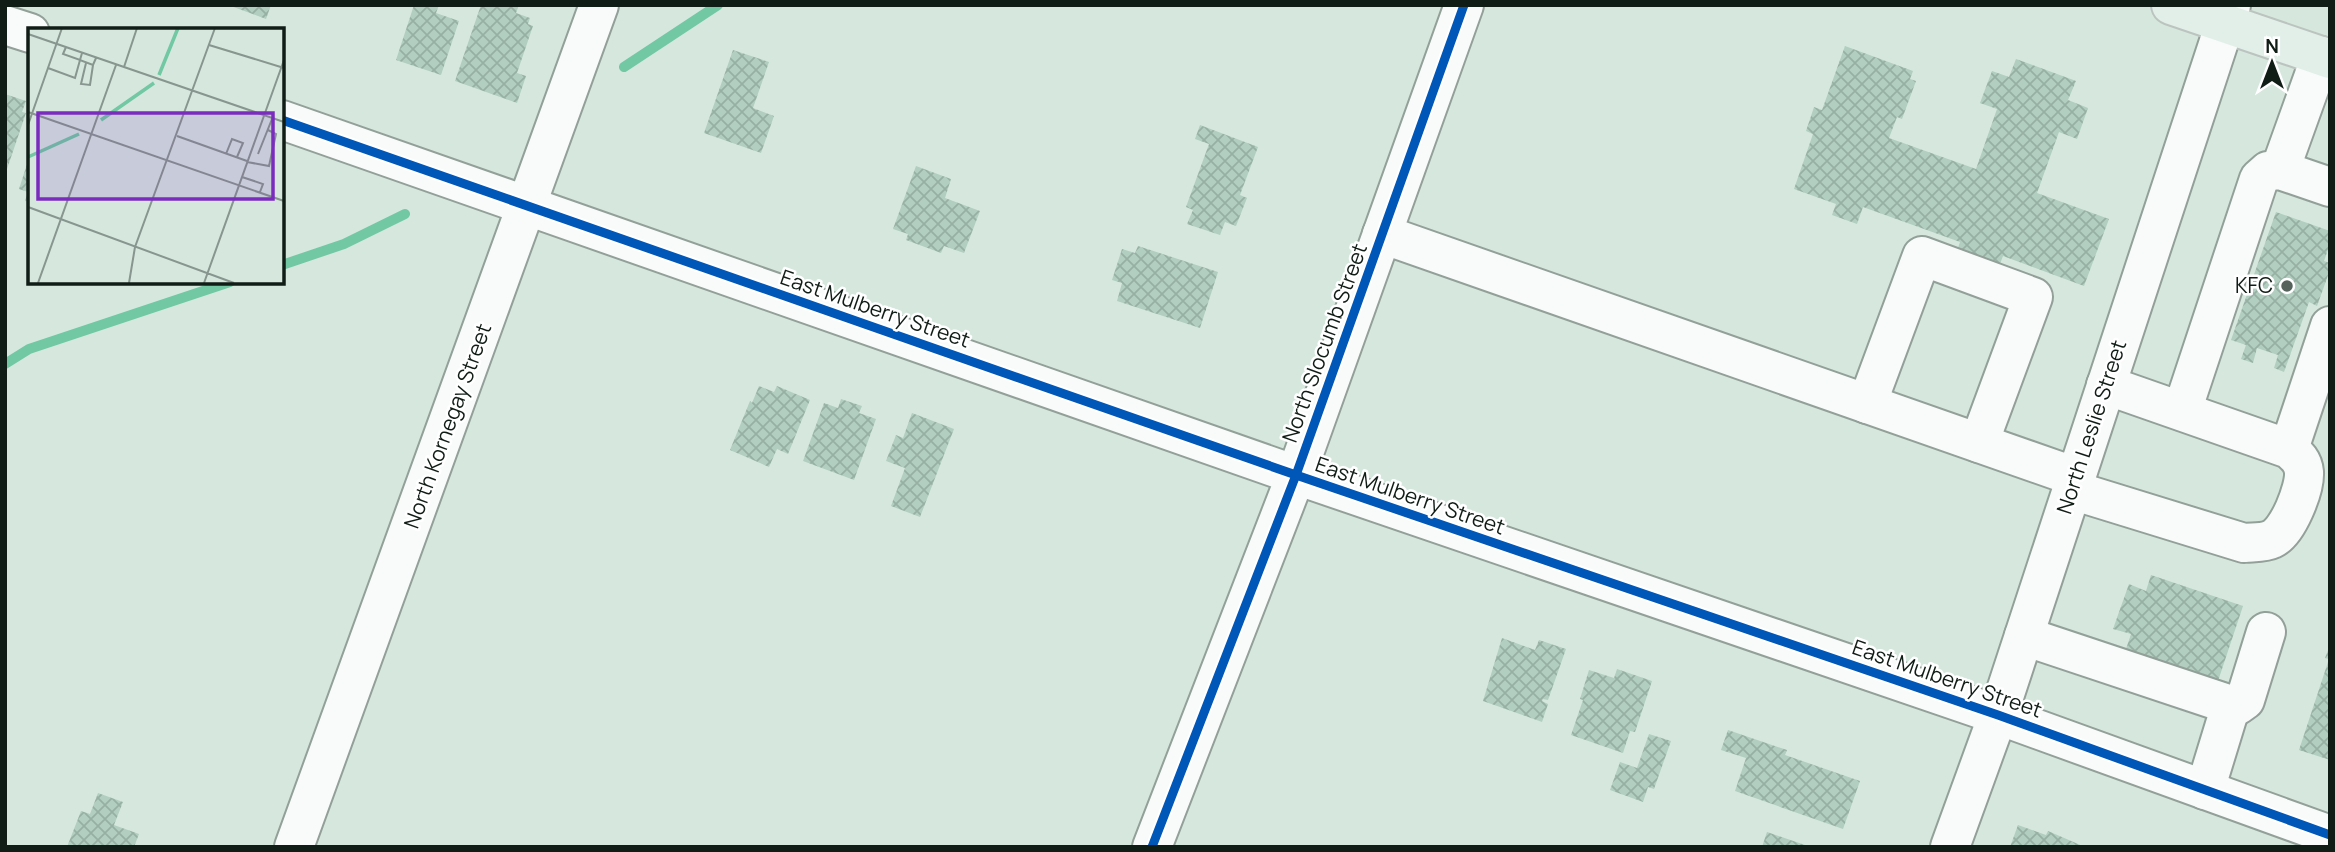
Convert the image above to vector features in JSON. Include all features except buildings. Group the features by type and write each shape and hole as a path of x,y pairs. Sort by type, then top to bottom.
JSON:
{"main road":[{"path":"2171,5 2228,15 2326,58"}],"street":[{"name":"North Kornegay Street","path":"294,847 599,5"},
{"name":"North Slocumb Street","path":"1152,847 1296,475 1464,5"},
{"name":"North Leslie Street","path":"1950,847 1998,715 2228,15"},
{"path":"5,24 28,32"},
{"path":"2280,170 2326,58"},
{"name":"East Mulberry Street","path":"284,121 1296,475 1998,715 2330,835"},
{"path":"2182,411 2259,179 2268,171 2280,170 2330,187"},
{"path":"1382,234 1979,443 2074,483 2244,543 2271,540 2281,533 2301,488 2304,472 2300,458 2289,449 2106,385"},
{"path":"1867,404 1922,256 2033,297 1979,443"},
{"path":"2289,449 2330,326"},
{"path":"2024,636 2231,705 2238,705 2245,700 2266,632"},
{"path":"2205,790 2231,705"}],"waterway":[{"path":"624,67 718,5"},
{"path":"284,264 344,244 405,214"},
{"path":"5,364 29,349 224,284"}],"cycle path":[{"path":"1152,847 1296,475 1464,5"},
{"path":"284,121 1296,475 1998,715 2330,835"}],"place":[{"name":"KFC","path":"2287,286"}]}
